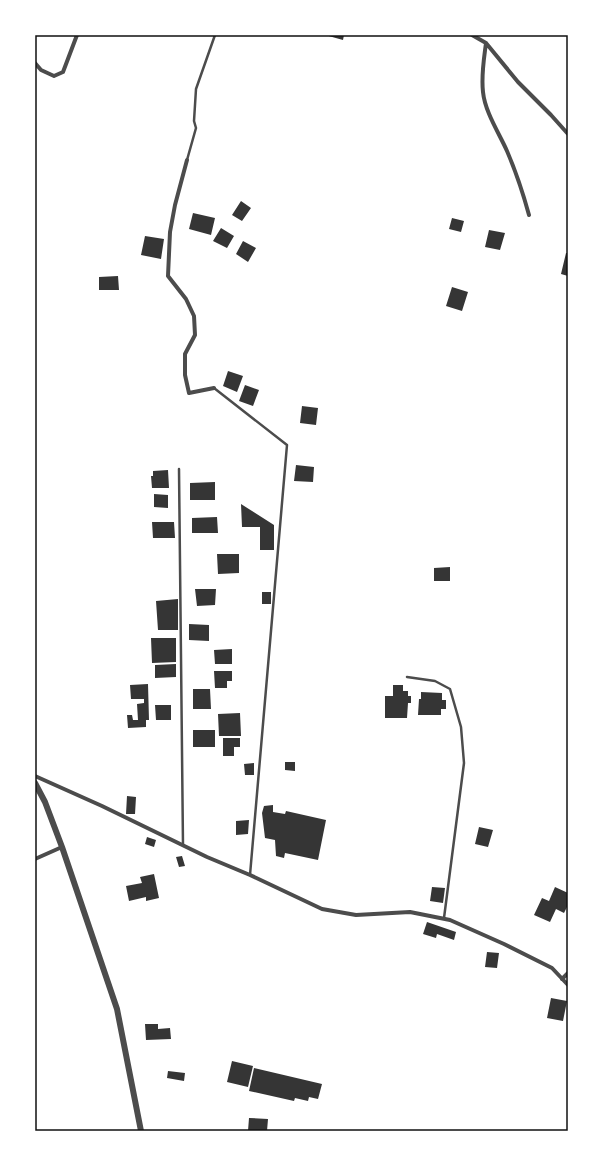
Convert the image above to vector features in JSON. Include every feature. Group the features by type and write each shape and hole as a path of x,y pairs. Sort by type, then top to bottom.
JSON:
{"street":[{"path":"35,63 41,70 54,76 63,72 77,35"},
{"path":"472,35 486,43 518,82 568,134"},
{"path":"486,43 483,67 483,93 493,124 520,183 529,215"},
{"path":"187,160 175,205 170,232 168,276 186,299 194,316 195,335 185,354 185,375 189,393 214,388"},
{"path":"35,776 322,909 356,915 410,912 450,920 504,944 552,968 568,985"},
{"path":"35,783 45,802 62,847 117,1010 141,1131"},
{"path":"35,859 62,847"},
{"path":"562,979 568,973"}],"lane":[{"path":"187,160 196,128 194,121 196,89 215,35"},
{"path":"214,388 286,446 250,875"},
{"path":"179,469 183,845"},
{"path":"407,678 435,681 450,689 462,727 464,763 444,919"}],"building":[{"path":"325,35 344,35 343,40"},
{"path":"241,201 251,208 242,221 232,215"},
{"path":"193,213 215,218 211,235 189,229"},
{"path":"452,218 464,221 461,232 449,229"},
{"path":"221,228 234,236 227,248 213,241"},
{"path":"489,230 505,233 500,250 485,247"},
{"path":"145,236 164,239 161,259 141,255"},
{"path":"243,241 256,248 248,262 236,254"},
{"path":"566,253 568,253 568,276 561,274"},
{"path":"118,276 119,290 99,290 99,277"},
{"path":"452,287 468,292 462,311 446,306"},
{"path":"228,371 243,376 237,392 223,386"},
{"path":"245,385 259,390 253,406 239,401"},
{"path":"302,406 318,408 316,425 300,423"},
{"path":"296,465 314,467 313,482 294,481"},
{"path":"168,470 169,488 152,488 151,476 153,476 153,471"},
{"path":"215,482 215,500 190,500 190,483"},
{"path":"154,494 168,495 168,508 154,507"},
{"path":"241,504 274,525 274,550 260,550 260,527 242,527"},
{"path":"217,517 218,533 192,533 192,518"},
{"path":"152,522 174,522 175,538 153,538"},
{"path":"217,554 239,554 239,573 218,574"},
{"path":"450,567 450,581 434,581 434,568"},
{"path":"195,589 216,589 215,605 197,606"},
{"path":"262,592 271,592 271,604 262,604"},
{"path":"178,599 178,630 158,630 156,601"},
{"path":"189,624 209,625 209,641 189,640"},
{"path":"151,638 176,638 176,662 152,663"},
{"path":"232,649 232,664 215,664 214,650"},
{"path":"176,664 176,677 155,678 155,665"},
{"path":"214,671 232,671 232,681 227,681 227,688 215,688"},
{"path":"148,684 149,720 146,720 146,727 128,728 127,715 132,715 133,720 138,720 137,704 144,703 144,699 131,699 130,685"},
{"path":"393,685 403,685 403,691 408,691 408,696 411,696 411,703 408,703 407,718 385,718 385,696 393,696"},
{"path":"193,689 210,689 211,709 193,709"},
{"path":"421,692 442,693 442,700 446,700 446,709 441,709 441,715 418,715"},
{"path":"155,705 171,705 171,720 156,720"},
{"path":"240,713 241,736 219,736 218,714"},
{"path":"193,730 215,730 215,747 193,747"},
{"path":"223,738 240,738 240,747 234,747 234,756 223,756"},
{"path":"285,762 295,762 295,771 285,770"},
{"path":"254,763 254,775 245,775 244,764"},
{"path":"127,796 136,797 135,814 126,814"},
{"path":"273,805 273,812 285,814 286,811 326,820 318,860 285,853 284,858 276,856 275,840 265,838 262,813 264,806"},
{"path":"249,820 248,834 236,835 236,821"},
{"path":"479,827 493,830 488,847 475,844"},
{"path":"147,837 156,840 154,847 145,844"},
{"path":"182,856 185,866 179,867 176,857"},
{"path":"154,874 159,898 146,901 146,897 129,901 126,886 142,883 140,877"},
{"path":"432,887 445,888 443,903 430,901"},
{"path":"555,887 568,893 568,905 564,913 556,909 550,922 534,915 542,898 549,901"},
{"path":"427,922 456,932 454,940 437,934 436,938 423,934"},
{"path":"487,952 499,953 497,968 485,967"},
{"path":"551,998 567,1001 563,1021 547,1018"},
{"path":"145,1024 158,1024 158,1029 170,1028 171,1039 146,1040"},
{"path":"232,1061 253,1066 248,1087 227,1082"},
{"path":"254,1068 322,1084 318,1099 309,1097 308,1101 295,1098 294,1101 249,1091"},
{"path":"168,1071 185,1073 184,1081 167,1078"},
{"path":"249,1118 268,1119 267,1131 248,1131"}]}
